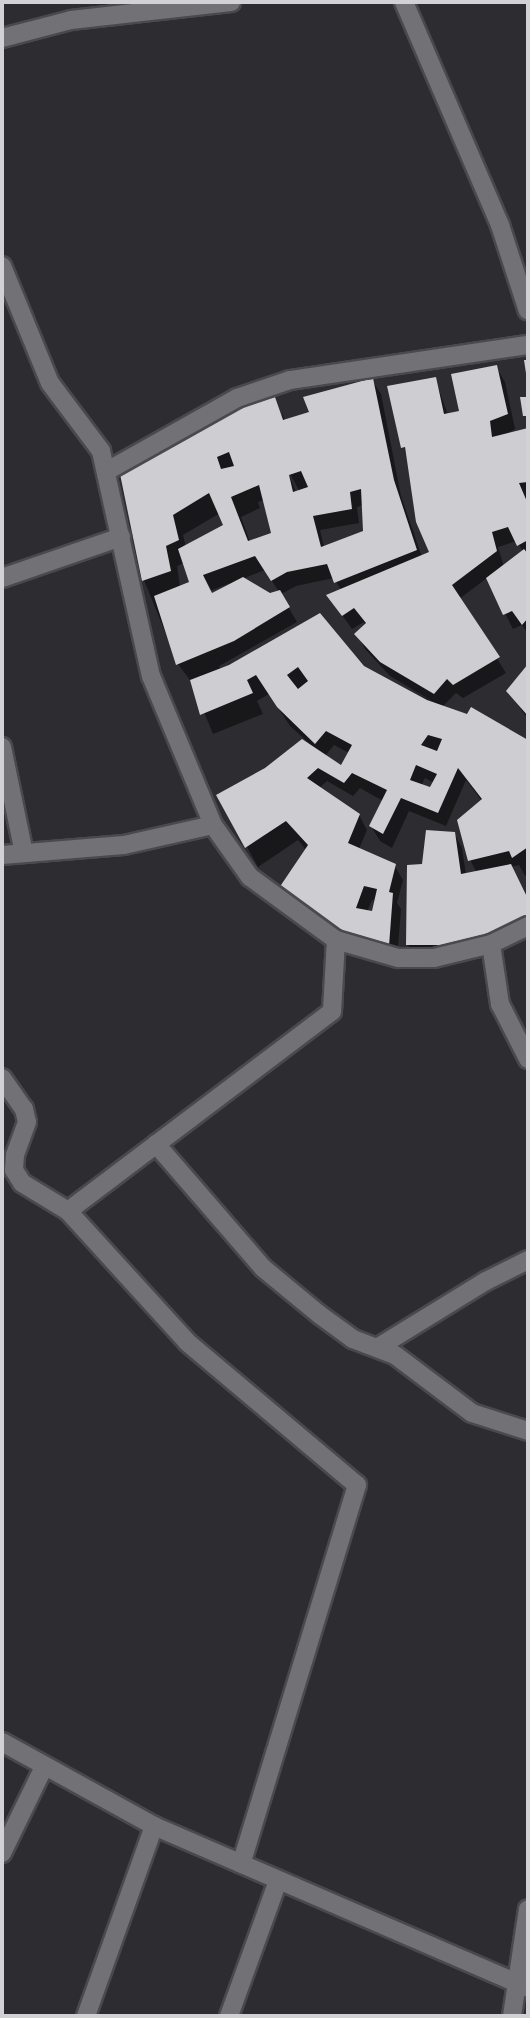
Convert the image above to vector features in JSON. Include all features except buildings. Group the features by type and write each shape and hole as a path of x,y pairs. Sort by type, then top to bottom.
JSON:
{"street":[{"path":"2,38 71,20 231,2"},
{"path":"404,2 500,225 528,311"},
{"path":"2,266 42,368 95,441 107,471 151,676 213,825 250,877 336,940 398,958 434,957 491,944 528,926"},
{"path":"107,471 237,398 290,380 528,345"},
{"path":"2,578 121,537"},
{"path":"2,747 24,853"},
{"path":"2,855 124,845 213,825"},
{"path":"68,1211 332,1011 336,940"},
{"path":"491,944 499,1004 528,1059"},
{"path":"2,1078 24,1109 27,1122 8,1175 68,1211 187,1342 357,1485 241,1864"},
{"path":"156,1144 263,1268 342,1331 414,1368 472,1413 528,1431"},
{"path":"377,1348 443,1306 528,1261"},
{"path":"2,1742 43,1769 154,1826 523,1986"},
{"path":"2,1853 43,1769"},
{"path":"86,2016 154,1826"},
{"path":"229,2016 278,1881"},
{"path":"512,2016 523,1986 528,1909"}]}
